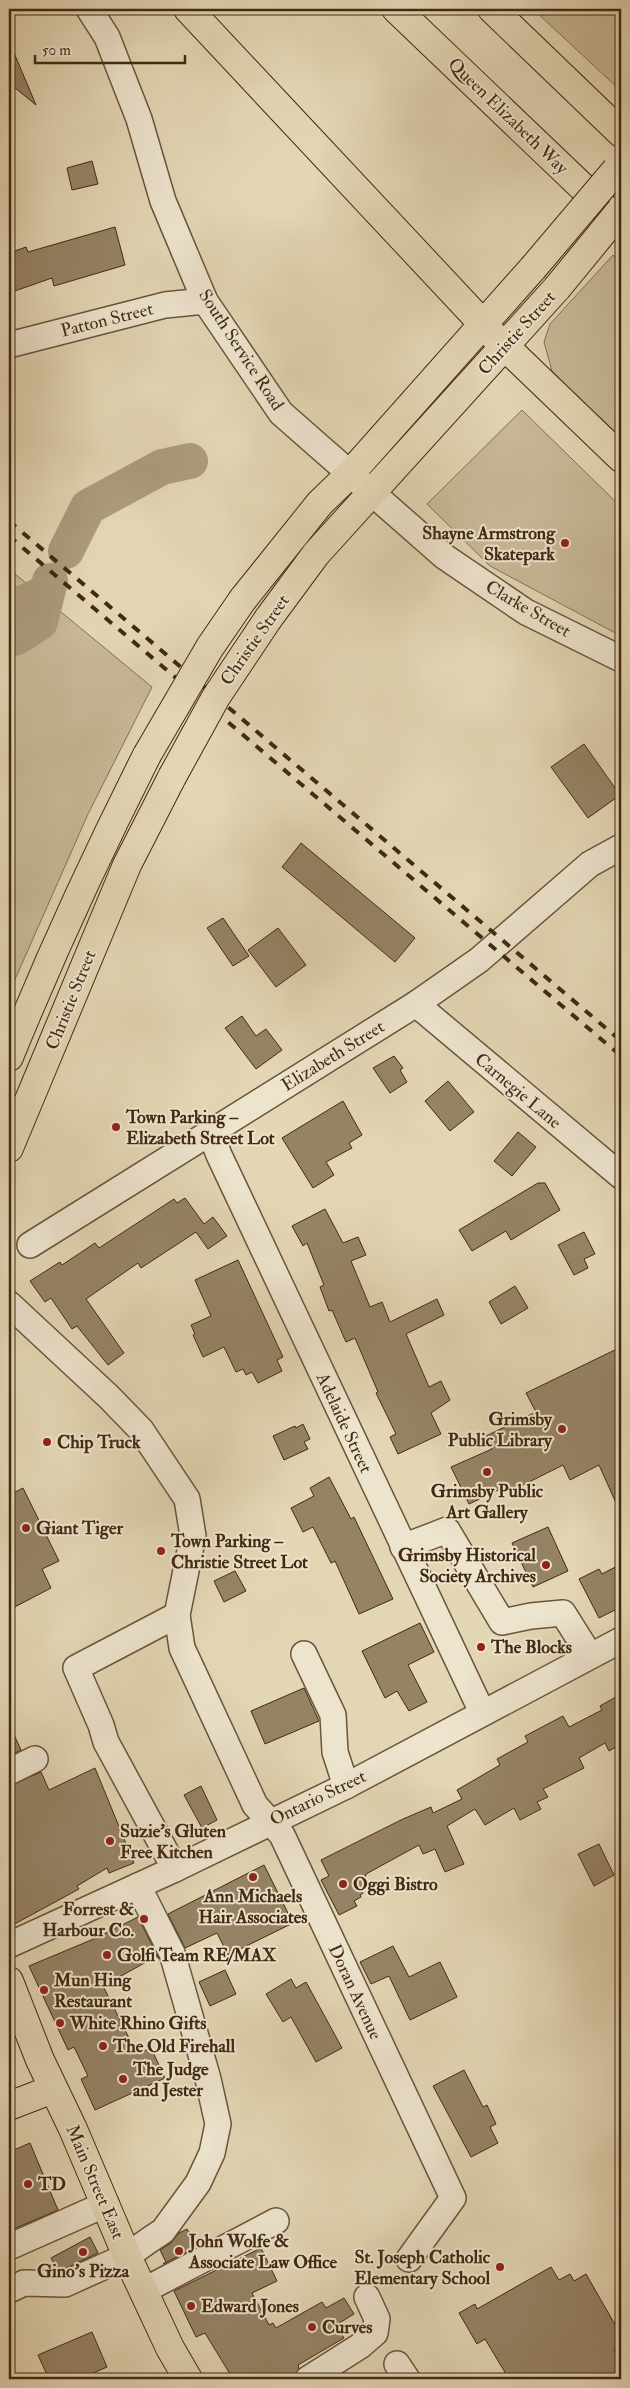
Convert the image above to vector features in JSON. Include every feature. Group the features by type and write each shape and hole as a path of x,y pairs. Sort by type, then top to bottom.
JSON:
{"main road":[{"path":"188,9 505,347 522,361 621,458"},
{"name":"Queen Elizabeth Way","path":"396,9 621,224"},
{"path":"492,9 621,133"},
{"name":"Christie Street","path":"9,1057 93,864 148,756 210,647 243,599 320,503 349,475 534,268 573,224 621,164"},
{"name":"Christie Street","path":"9,1148 127,865 216,697 268,619 316,554 505,347 557,288 621,210"},
{"name":"Main Street East","path":"9,1981 53,2089 73,2129 127,2256 188,2379"},
{"path":"9,2106 53,2089"}],"street":[{"name":"South Service Road","path":"89,9 107,37 138,118 162,201 205,300 281,413 371,493"},
{"name":"Patton Street","path":"9,345 165,305 205,300"},
{"name":"Clarke Street","path":"371,493 391,508 445,557 518,607 621,659"},
{"name":"Elizabeth Street","path":"30,1245 416,1004 479,960 590,864 621,847"},
{"name":"Carnegie Lane","path":"416,1004 621,1176"},
{"name":"Adelaide Street","path":"210,1132 218,1155 482,1712"},
{"path":"9,1304 109,1397 141,1430 187,1499 193,1536 177,1615 76,1668 101,1725 106,1742 175,1869"},
{"path":"403,1547 447,1530 502,1622 531,1616 563,1613 590,1656"},
{"name":"Doran Avenue","path":"177,1615 182,1648 255,1805 269,1823 282,1835 453,2198 409,2259"},
{"name":"Ontario Street","path":"9,1945 175,1869 346,1786 482,1712 621,1640"},
{"path":"304,1654 333,1715 335,1752 346,1786"},
{"path":"9,1772 35,1760"},
{"path":"9,2290 24,2283 65,2284 127,2256 163,2231 198,2183 212,2153 218,2124 208,2079 172,1953 138,1886"},
{"path":"9,2246 106,2204"},
{"path":"143,2291 276,2221"},
{"path":"308,2379 360,2346 375,2333 376,2319 367,2297"}],"shaded area":[{"path":"533,9 621,9 621,91"},
{"path":"613,255 621,264 621,441 552,371 544,342 550,324"},
{"path":"522,410 621,507 621,636 490,566 427,504"},
{"path":"9,569 152,687 88,814 9,993"}],"building":[{"path":"9,41 36,105 9,83"},
{"path":"92,161 98,184 72,190 67,168"},
{"path":"115,227 125,265 54,286 52,278 9,293 9,253 26,247 28,252"},
{"path":"584,744 620,795 588,818 551,767"},
{"path":"301,843 415,938 395,962 282,867"},
{"path":"223,918 249,956 233,966 207,928"},
{"path":"278,928 306,965 276,987 248,950"},
{"path":"242,1016 256,1036 266,1029 282,1050 256,1069 225,1028"},
{"path":"394,1056 403,1068 400,1070 407,1082 390,1093 373,1068"},
{"path":"448,1081 474,1112 450,1131 425,1101"},
{"path":"343,1101 362,1135 349,1143 352,1148 326,1162 334,1175 313,1188 282,1138"},
{"path":"518,1132 536,1147 512,1176 494,1161"},
{"path":"538,1183 545,1183 560,1210 511,1240 506,1231 472,1251 459,1230"},
{"path":"185,1198 204,1224 213,1217 227,1236 208,1249 196,1232 141,1268 138,1263 86,1299 124,1353 108,1365 77,1326 72,1329 51,1298 45,1302 30,1281 60,1262 62,1265 95,1243 99,1248 174,1199 177,1203"},
{"path":"325,1209 343,1243 358,1237 366,1255 351,1261 370,1307 382,1302 390,1322 437,1299 444,1315 406,1334 429,1387 441,1381 450,1400 431,1413 441,1434 398,1454 390,1437 396,1434 376,1393 378,1392 355,1338 346,1342 332,1310 329,1311 320,1287 324,1285 307,1243 303,1246 292,1226"},
{"path":"584,1232 595,1254 584,1259 588,1268 574,1275 558,1245"},
{"path":"238,1260 283,1357 277,1360 282,1371 258,1383 252,1372 246,1375 243,1369 236,1372 224,1347 203,1357 193,1335 195,1334 191,1325 211,1316 195,1280"},
{"path":"515,1286 528,1308 501,1324 489,1302"},
{"path":"621,1347 621,1514 599,1465 570,1480 563,1465 511,1491 509,1485 469,1504 451,1467 492,1449 486,1436 536,1412 526,1393"},
{"path":"303,1424 310,1439 304,1442 308,1449 284,1460 273,1436"},
{"path":"329,1477 351,1519 354,1517 393,1599 359,1614 335,1561 331,1563 313,1527 303,1532 291,1508 314,1496 310,1488"},
{"name":"Giant Tiger","path":"23,1488 59,1561 42,1569 51,1588 9,1610 9,1495"},
{"path":"548,1527 568,1571 533,1587 512,1543"},
{"path":"621,1564 621,1607 599,1618 579,1579 599,1569 602,1574"},
{"path":"235,1571 246,1591 224,1602 214,1581"},
{"path":"420,1623 434,1652 408,1665 427,1702 409,1711 397,1691 385,1698 362,1651"},
{"path":"304,1688 319,1721 265,1744 251,1711"},
{"path":"621,1694 621,1744 609,1751 605,1743 579,1758 584,1768 543,1789 548,1797 537,1802 541,1809 520,1820 514,1808 485,1825 475,1809 447,1826 464,1864 445,1872 435,1849 423,1854 419,1845 366,1874 363,1888 361,1889 363,1893 360,1895 361,1897 354,1901 357,1906 339,1915 321,1880 329,1876 321,1860 403,1819 431,1807 433,1813 462,1799 457,1790 500,1765 497,1759 528,1742 525,1736 563,1716 569,1727 602,1710 600,1706"},
{"path":"9,1724 21,1750 9,1756"},
{"path":"95,1768 134,1863 109,1873 107,1868 77,1886 79,1889 9,1927 9,1786 41,1772 49,1790"},
{"path":"201,1786 217,1820 202,1828 184,1795"},
{"path":"599,1844 614,1875 594,1886 578,1854"},
{"path":"264,1865 293,1923 228,1955 217,1933 185,1948 168,1914"},
{"path":"138,1917 159,1959 157,1956 103,1986 137,2054 151,2048 165,2078 95,2110 81,2079 88,2076 74,2047 68,2050 29,1966 96,1938"},
{"path":"393,1946 409,1977 440,1962 457,1997 410,2020 389,1976 371,1984 360,1962"},
{"path":"225,1970 236,1994 210,2006 199,1982"},
{"path":"291,1979 296,1988 306,1982 342,2048 316,2062 291,2017 283,2022 266,1994"},
{"path":"464,2070 483,2107 487,2105 496,2124 490,2127 498,2143 471,2157 433,2086"},
{"name":"TD","path":"30,2143 58,2210 9,2231 9,2152"},
{"path":"187,2229 196,2247 163,2264 166,2262 160,2250 171,2243 179,2233"},
{"path":"90,2237 98,2253 62,2270 57,2269 51,2258"},
{"path":"261,2248 277,2281 252,2293 269,2325 273,2323 276,2328 322,2302 326,2308 344,2298 354,2314 336,2325 344,2338 298,2365 299,2368 294,2379 233,2379 205,2333 196,2337 174,2291"},
{"path":"551,2267 559,2280 570,2274 574,2281 586,2274 621,2335 621,2346 614,2350 621,2362 621,2379 509,2379 485,2339 477,2344 459,2313 475,2304 477,2309"},
{"path":"92,2332 107,2367 80,2379 49,2379 38,2355"}],"waterway":[{"path":"66,551 88,507 162,467 190,461"},
{"path":"9,636 15,638 40,622 50,581"},
{"path":"9,604 22,604 47,592"}],"railway":[{"path":"9,521 621,1041"},
{"path":"9,536 621,1056"}],"place":[{"name":"Shayne Armstrong Skatepark","path":"565,543"},
{"name":"Town Parking – Elizabeth Street Lot","path":"116,1127"},
{"name":"Grimsby Public Library","path":"562,1429"},
{"name":"Chip Truck","path":"47,1442"},
{"name":"Grimsby Public Art Gallery","path":"487,1472"},
{"name":"Giant Tiger","path":"26,1528"},
{"name":"Town Parking – Christie Street Lot","path":"161,1551"},
{"name":"Grimsby Historical Society Archives","path":"546,1565"},
{"name":"The Blocks","path":"481,1647"},
{"name":"Suzie's Gluten Free Kitchen","path":"110,1841"},
{"name":"Ann Michaels Hair Associates","path":"253,1877"},
{"name":"Oggi Bistro","path":"343,1884"},
{"name":"Forrest & Harbour Co.","path":"144,1919"},
{"name":"Golfi Team RE/MAX","path":"107,1955"},
{"name":"Mun Hing Restaurant","path":"44,1990"},
{"name":"White Rhino Gifts","path":"60,2023"},
{"name":"The Old Firehall","path":"103,2046"},
{"name":"The Judge and Jester","path":"123,2079"},
{"name":"TD","path":"28,2184"},
{"name":"John Wolfe & Associate Law Office","path":"179,2251"},
{"name":"Gino's Pizza","path":"83,2252"},
{"name":"St. Joseph Catholic Elementary School","path":"500,2267"},
{"name":"Edward Jones","path":"191,2306"},
{"name":"Curves","path":"312,2327"}]}
